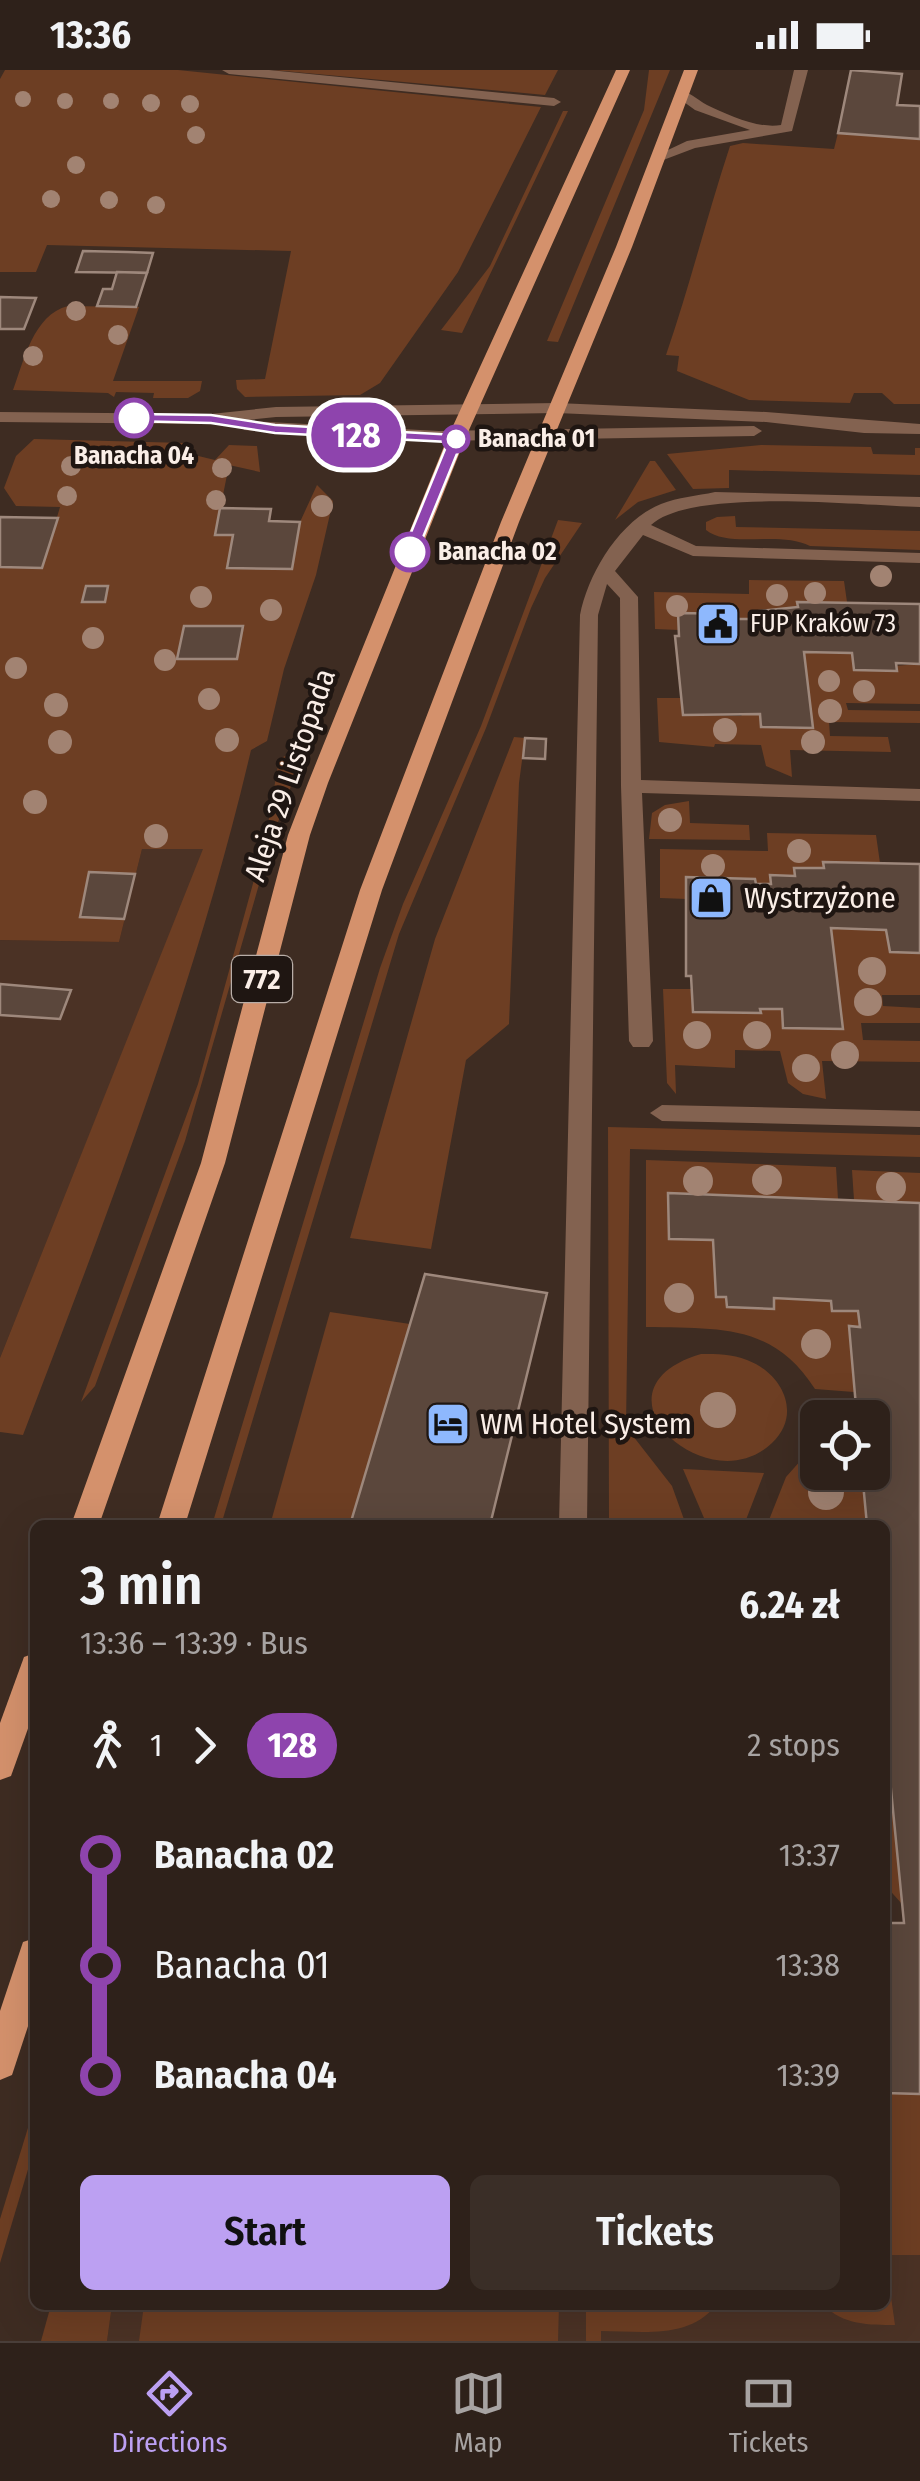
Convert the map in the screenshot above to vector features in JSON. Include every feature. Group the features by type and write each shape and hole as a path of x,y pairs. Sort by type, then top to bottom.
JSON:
{"main road":[{"name":"Aleja 29 Listopada","path":"86,1520 212,1162 299,835 456,439 623,70"},
{"name":"772","path":"173,1520 371,890 691,70"},
{"path":"0,1766 30,1680"},
{"path":"0,2063 30,1969"}],"street":[{"path":"229,70 554,102"},
{"path":"658,158 706,141 789,127 800,70"},
{"path":"682,94 700,107 767,132"},
{"path":"0,416 211,419 276,412 557,408 766,417 878,428"},
{"path":"211,419 275,429 456,439 920,429"},
{"path":"573,1520 588,615 594,591 640,527 669,507 692,499 920,502"},
{"path":"640,527 693,551 920,558"},
{"path":"605,571 629,597 630,786 641,1042"},
{"path":"630,786 920,795"},
{"path":"662,1113 920,1119"}],"shaded area":[{"path":"5,70 178,70 541,107 458,272 380,383 360,395 245,397 237,389 236,380 265,379 291,251 47,245 36,272 0,272 0,79"},
{"path":"273,70 558,70 545,95"},
{"path":"649,70 670,70 558,342 547,341 644,110"},
{"path":"563,111 568,111 462,333 441,330 490,266"},
{"path":"838,133 920,139 920,404 894,404 882,393 854,393 850,403 749,400 677,371 679,356 666,355 730,146 743,143 834,149"},
{"path":"68,306 139,307 113,381 202,381 200,391 188,398 153,398 154,393 116,392 114,397 108,393 13,390 38,329 56,311"},
{"path":"34,439 185,443 190,454 215,460 229,445 257,446 260,472 229,465 215,535 233,535 227,567 292,569 300,522 317,485 333,501 316,575 284,669 267,741 251,750 204,925 149,1096 23,1435 0,1432 0,1358 203,849 142,849 119,942 0,940 0,567 42,568 60,507 16,506 4,488 16,456","holes":["184,626 242,626 237,659 178,659"]},
{"path":"761,445 871,447 873,454 915,455 915,448 920,448 920,475 729,470 729,488 693,489 667,454"},
{"path":"650,461 655,461 676,490 638,502 615,520"},
{"path":"735,516 736,527 920,531 920,550 810,546 784,539 728,538 706,530 706,522"},
{"path":"558,520 582,523 545,578 531,608 486,728 399,934 223,1520 214,1520 380,968 403,904 481,726"},
{"path":"749,580 844,581 847,602 798,602 798,607 751,612 751,619 738,619 737,614 678,613 679,630 655,629 654,592 749,594"},
{"path":"804,652 852,653 854,669 920,664 920,704 846,703 848,710 920,711 920,723 829,722 830,736 888,737 891,752 790,750 792,777 766,766 761,745 714,747 659,742 657,698 682,698 683,715 741,716"},
{"path":"312,685 317,685 316,717 273,836 185,1141 95,1386 81,1402 198,1084 266,836 279,759 299,749"},
{"path":"514,737 525,738 519,783 509,1024 466,1060 431,1249 350,1238 435,939"},
{"path":"689,801 690,823 749,825 750,840 649,839 652,813 665,805"},
{"path":"767,833 876,835 880,863 824,862 824,868 795,876 770,875 771,884 756,884 755,879 687,877 687,899 660,898 660,849 768,851"},
{"path":"142,849 204,849 0,1358 0,940 119,942"},
{"path":"831,928 886,930 890,952 920,953 920,995 882,995 883,1006 920,1008 920,1023 861,1023 863,1040 920,1041 920,1062 822,1061 826,1099 803,1094 788,1083 780,1051 735,1050 735,1068 675,1065 676,1094 667,1083 663,989 692,989 694,1012 760,1013 760,1009 782,1009 784,1028 842,1029"},
{"path":"608,1127 920,1135 920,1157 630,1149 626,1427 672,1486 684,1520 609,1520"},
{"path":"646,1160 836,1167 838,1199 669,1194 670,1239 713,1240 727,1307 774,1309 774,1298 831,1301 833,1311 858,1311 860,1327 849,1327 854,1392 815,1389 798,1367 761,1340 719,1330 646,1327"},
{"path":"852,1170 920,1173 920,1203 854,1200"},
{"path":"330,1312 410,1324 351,1520 271,1520"},
{"path":"701,1354 747,1360 770,1374 778,1384 787,1407 786,1420 772,1443 745,1458 717,1460 690,1451 668,1435 654,1414 653,1391 667,1370"},
{"path":"800,1461 800,1490 864,1490 867,1520 769,1520 786,1477"},
{"path":"683,1469 764,1473 746,1520 705,1520"},
{"path":"890,1777 902,1904 890,1891"},
{"path":"890,2093 920,2094 920,2255 890,2255"},
{"path":"30,2121 30,2163 0,2263 0,2219"},
{"path":"890,2191 920,2192 920,2341 107,2341 111,2310 890,2310"},
{"path":"890,2290 895,2325 866,2324 831,2312 890,2310"},
{"path":"50,2310 111,2310 107,2341 41,2341"},
{"path":"143,2310 559,2310 558,2341 139,2341"},
{"path":"586,2310 711,2310 678,2329 601,2331 601,2341 586,2341"}],"building":[{"path":"851,70 902,74 897,105 920,106 920,139 838,133"},
{"path":"83,251 153,253 147,273 76,272"},
{"path":"117,272 147,273 136,307 97,306 103,289 112,289"},
{"path":"0,297 36,298 24,329 0,329"},
{"path":"220,508 271,509 269,521 300,522 292,569 227,568 233,535 215,535"},
{"path":"0,517 58,518 42,568 0,567"},
{"path":"86,586 108,586 105,602 82,602"},
{"path":"797,602 920,604 920,664 896,663 897,671 854,670 852,653 804,652 813,728 761,727 760,714 683,715 675,636 679,636 678,613 738,614 738,619 751,619 750,612 798,607"},
{"path":"184,626 243,626 237,659 177,659"},
{"path":"525,738 546,739 545,759 523,758"},
{"path":"823,862 920,864 920,953 890,952 886,930 831,928 843,1029 783,1028 782,1009 760,1009 761,1013 693,1012 691,976 686,976 686,877 755,879 756,884 771,884 770,875 795,876 794,868 824,868"},
{"path":"89,872 135,874 124,919 80,917"},
{"path":"0,984 71,990 60,1019 0,1015"},
{"path":"668,1193 920,1203 920,2094 890,2093 890,1923 904,1923 890,1779 890,1520 867,1520 864,1490 890,1490 890,1400 855,1400 849,1326 860,1327 858,1311 832,1311 831,1301 774,1298 774,1309 727,1307 726,1297 716,1297 713,1240 669,1239"},
{"name":"WM Hotel System","path":"425,1274 547,1293 491,1520 351,1520"}],"bus line":[{"name":"128","path":"134,418 211,419 275,429 456,439 410,552"}],"place":[{"name":"Banacha 04","path":"134,418"},
{"name":"Banacha 01","path":"456,439"},
{"name":"Banacha 02","path":"410,552"},
{"name":"FUP Kraków 73","path":"718,624"},
{"name":"Wystrzyżone","path":"711,898"},
{"name":"WM Hotel System","path":"448,1424"}]}
